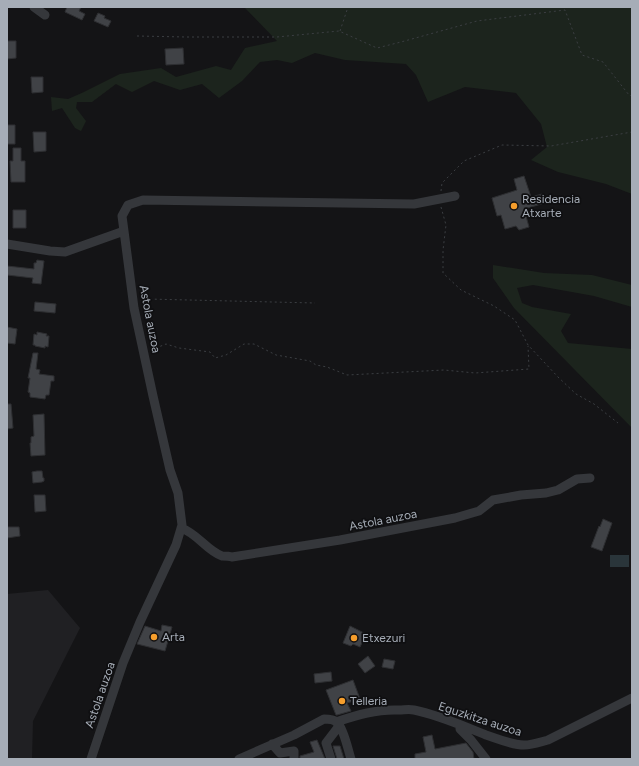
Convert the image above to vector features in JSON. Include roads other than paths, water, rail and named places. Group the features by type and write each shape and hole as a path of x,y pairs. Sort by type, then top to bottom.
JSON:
{"street":[{"path":"34,7 45,15"},
{"name":"Astola auzoa","path":"91,759 123,662 176,545 182,525 178,493 170,470 134,308 122,216 128,205 143,200 414,204 455,196"},
{"path":"7,244 65,252 124,231"},
{"name":"Astola auzoa","path":"181,528 199,539 211,550 222,556 232,556 340,540 455,518 479,511 493,500 521,495 546,493 558,490 577,479 590,478"},
{"name":"Eguzkitza auzoa","path":"239,759 294,735 324,719 330,719 338,724 358,714 390,710 413,710 448,720 516,745 534,744 548,740 632,698"},
{"path":"331,759 326,743 338,724"},
{"path":"338,724 351,759"},
{"path":"460,725 460,729 486,759"},
{"path":"272,744 280,753 294,752 294,759"}],"place":[{"name":"Residencia Atxarte","path":"514,206"},
{"name":"Arta","path":"154,637"},
{"name":"Etxezuri","path":"354,638"},
{"name":"Telleria","path":"342,701"}]}
